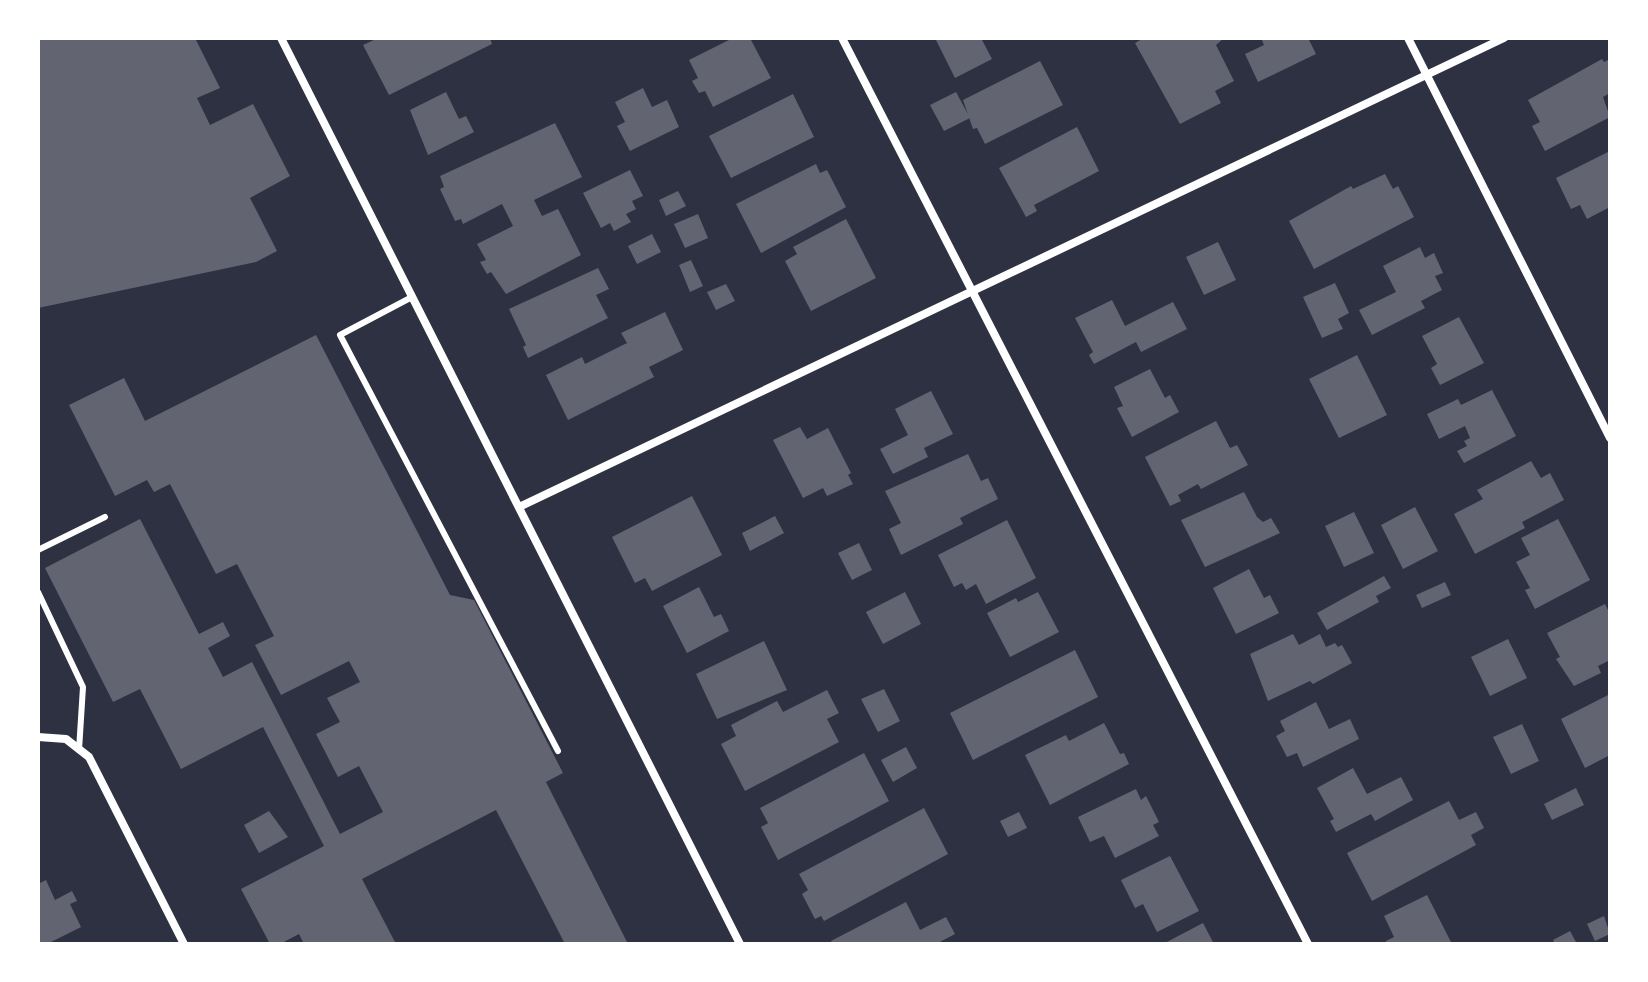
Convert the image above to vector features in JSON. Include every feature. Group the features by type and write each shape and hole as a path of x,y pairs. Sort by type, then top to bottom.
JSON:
{"street":[{"path":"281,38 740,944"},
{"path":"842,38 1308,944"},
{"path":"1408,38 1610,438"},
{"path":"519,507 1504,38"},
{"path":"38,737 66,739 89,757 184,944"}],"lane":[{"path":"412,297 340,335 558,751"},
{"path":"38,550 105,517"},
{"path":"38,592 83,687 79,750"}],"building":[{"path":"38,38 195,38 220,88 197,98 210,125 253,104 290,176 250,198 277,251 256,262 38,308"},
{"path":"378,38 490,38 492,44 389,95 363,45"},
{"path":"733,38 750,38 771,78 713,107 705,91 699,93 692,81 698,78 689,60"},
{"path":"935,38 981,38 992,59 955,78"},
{"path":"1144,38 1224,38 1216,45 1234,81 1215,91 1221,103 1180,124 1135,43"},
{"path":"1261,38 1308,38 1316,54 1258,82 1245,54 1264,45"},
{"path":"1602,59 1604,62 1610,59 1610,93 1603,97 1610,117 1545,151 1532,126 1540,122 1528,100"},
{"path":"1040,61 1063,105 985,144 977,128 973,129 963,100"},
{"path":"643,88 652,107 667,100 679,127 630,151 617,126 625,122 615,102"},
{"path":"446,92 459,119 466,116 474,132 428,155 410,110"},
{"path":"956,92 970,118 944,131 930,105"},
{"path":"793,94 814,137 731,178 709,136"},
{"path":"555,123 582,177 534,200 542,216 558,209 581,255 506,294 480,262 486,260 477,244 513,226 502,204 463,224 461,219 455,221 440,189 444,187 440,176"},
{"path":"1077,127 1099,171 1034,205 1037,211 1026,217 999,168"},
{"path":"1610,151 1610,207 1587,219 1580,205 1571,209 1556,178"},
{"path":"816,164 820,173 827,170 846,207 761,253 736,204"},
{"path":"630,170 643,196 632,201 636,209 626,214 631,222 614,231 610,223 601,228 583,193"},
{"path":"1385,174 1393,189 1398,186 1414,217 1314,269 1289,221 1351,186 1353,189"},
{"path":"678,191 686,206 666,216 659,200"},
{"path":"698,214 708,238 685,248 674,224"},
{"path":"846,219 876,278 811,311 785,261 797,254 793,247"},
{"path":"652,234 661,252 637,264 628,246"},
{"path":"1218,242 1236,280 1204,295 1186,257"},
{"path":"1420,247 1425,258 1434,253 1443,273 1435,276 1442,290 1421,301 1425,308 1372,335 1359,310 1396,292 1383,266"},
{"path":"691,260 703,286 690,292 679,265"},
{"path":"598,268 609,289 596,295 608,318 528,358 523,347 526,345 509,309"},
{"path":"1335,283 1349,313 1338,319 1343,329 1322,338 1303,297"},
{"path":"726,284 735,301 716,310 707,292"},
{"path":"1112,300 1125,326 1173,302 1187,329 1141,352 1136,342 1094,364 1089,355 1093,352 1075,318"},
{"path":"665,312 683,350 649,367 654,377 568,420 546,375 582,357 585,364 627,343 621,333"},
{"path":"1459,317 1484,363 1440,385 1431,368 1437,364 1422,336"},
{"path":"316,335 450,595 474,600 563,773 546,782 628,944 565,944 496,810 362,879 396,944 304,944 299,934 280,944 270,944 241,889 324,846 263,727 181,769 140,689 113,702 45,568 140,519 199,634 223,622 230,636 208,648 223,677 252,662 340,834 383,812 359,766 338,777 316,734 340,722 327,698 360,682 349,661 281,695 255,645 274,636 237,564 216,574 170,484 154,492 147,480 115,496 69,405 124,378 145,421"},
{"path":"1357,355 1387,415 1339,438 1309,379"},
{"path":"1150,369 1165,398 1170,395 1179,412 1132,437 1117,408 1123,406 1114,387"},
{"path":"1492,390 1516,436 1464,463 1457,451 1467,446 1464,441 1470,438 1465,426 1439,439 1427,414 1458,399 1461,405"},
{"path":"931,391 953,434 924,448 928,457 893,474 880,449 908,435 895,409"},
{"path":"1216,421 1230,448 1237,445 1248,465 1201,489 1198,484 1178,495 1181,501 1170,506 1145,457"},
{"path":"800,427 807,439 828,428 851,473 848,475 853,484 827,496 823,488 803,498 773,440"},
{"path":"968,454 981,481 988,478 998,499 960,518 963,524 901,555 889,529 901,523 885,491"},
{"path":"1531,461 1541,478 1550,473 1564,500 1522,522 1525,528 1475,554 1454,514 1483,499 1477,490"},
{"path":"1244,492 1257,517 1263,522 1271,518 1280,533 1205,567 1181,520"},
{"path":"692,496 722,555 652,591 645,578 635,583 612,537"},
{"path":"1415,507 1438,551 1403,569 1381,525"},
{"path":"1354,512 1374,553 1344,567 1325,526"},
{"path":"775,516 784,533 750,551 742,533"},
{"path":"1558,519 1590,580 1535,609 1525,590 1530,588 1516,562 1530,555 1521,538"},
{"path":"1007,520 1036,578 986,604 976,584 966,590 962,583 954,587 938,555"},
{"path":"859,543 872,570 852,580 838,553"},
{"path":"1249,569 1264,598 1270,595 1279,613 1236,634 1213,588"},
{"path":"1384,576 1391,588 1376,596 1379,602 1327,630 1317,613"},
{"path":"1445,582 1451,595 1422,608 1416,595"},
{"path":"699,587 714,617 721,614 729,631 687,653 663,606"},
{"path":"905,592 921,624 883,644 866,612"},
{"path":"1038,592 1059,632 1010,657 987,613 1016,598 1018,602"},
{"path":"1605,604 1610,614 1610,660 1598,666 1601,673 1574,686 1556,659 1560,657 1547,633"},
{"path":"1293,634 1299,645 1320,634 1326,647 1335,643 1338,647 1342,645 1352,663 1313,684 1310,681 1268,701 1250,654"},
{"path":"1508,639 1527,678 1490,696 1471,657"},
{"path":"764,641 787,690 717,719 696,674"},
{"path":"1075,650 1098,697 973,760 950,713"},
{"path":"884,689 900,721 878,732 861,699"},
{"path":"827,690 839,713 827,719 839,742 745,791 721,744 736,736 731,725 777,701 783,712"},
{"path":"1610,694 1610,755 1585,768 1561,719"},
{"path":"1316,702 1329,729 1350,719 1359,739 1303,767 1297,753 1287,757 1276,736 1285,731 1280,721"},
{"path":"1104,723 1120,754 1124,753 1129,764 1050,805 1025,755 1066,735 1069,741"},
{"path":"1522,724 1539,761 1511,774 1493,737"},
{"path":"906,747 917,768 893,782 881,760"},
{"path":"864,753 889,801 778,860 761,827 768,823 760,808"},
{"path":"1353,768 1367,794 1401,777 1413,800 1375,821 1371,814 1336,832 1330,821 1334,819 1317,788"},
{"path":"1576,788 1584,805 1552,820 1544,804"},
{"path":"1136,789 1141,800 1146,796 1159,822 1153,825 1159,836 1115,858 1104,836 1090,842 1078,817"},
{"path":"1449,801 1459,820 1476,812 1484,828 1471,835 1476,845 1372,901 1347,853"},
{"path":"924,808 948,854 824,921 821,916 815,919 802,894 808,890 799,874"},
{"path":"269,811 288,837 259,853 244,825"},
{"path":"1019,812 1027,828 1008,837 1000,821"},
{"path":"1170,856 1199,911 1157,932 1143,904 1135,908 1121,880"},
{"path":"46,880 55,900 72,891 77,901 70,904 81,927 47,944 38,944 38,884"},
{"path":"1427,895 1452,944 1387,944 1386,941 1394,937 1384,916"},
{"path":"906,902 920,930 946,917 955,934 936,944 832,944 831,941"},
{"path":"1604,916 1610,934 1595,941 1587,924"},
{"path":"1203,923 1214,944 1163,944"},
{"path":"1570,931 1577,944 1555,944 1553,940"}]}
